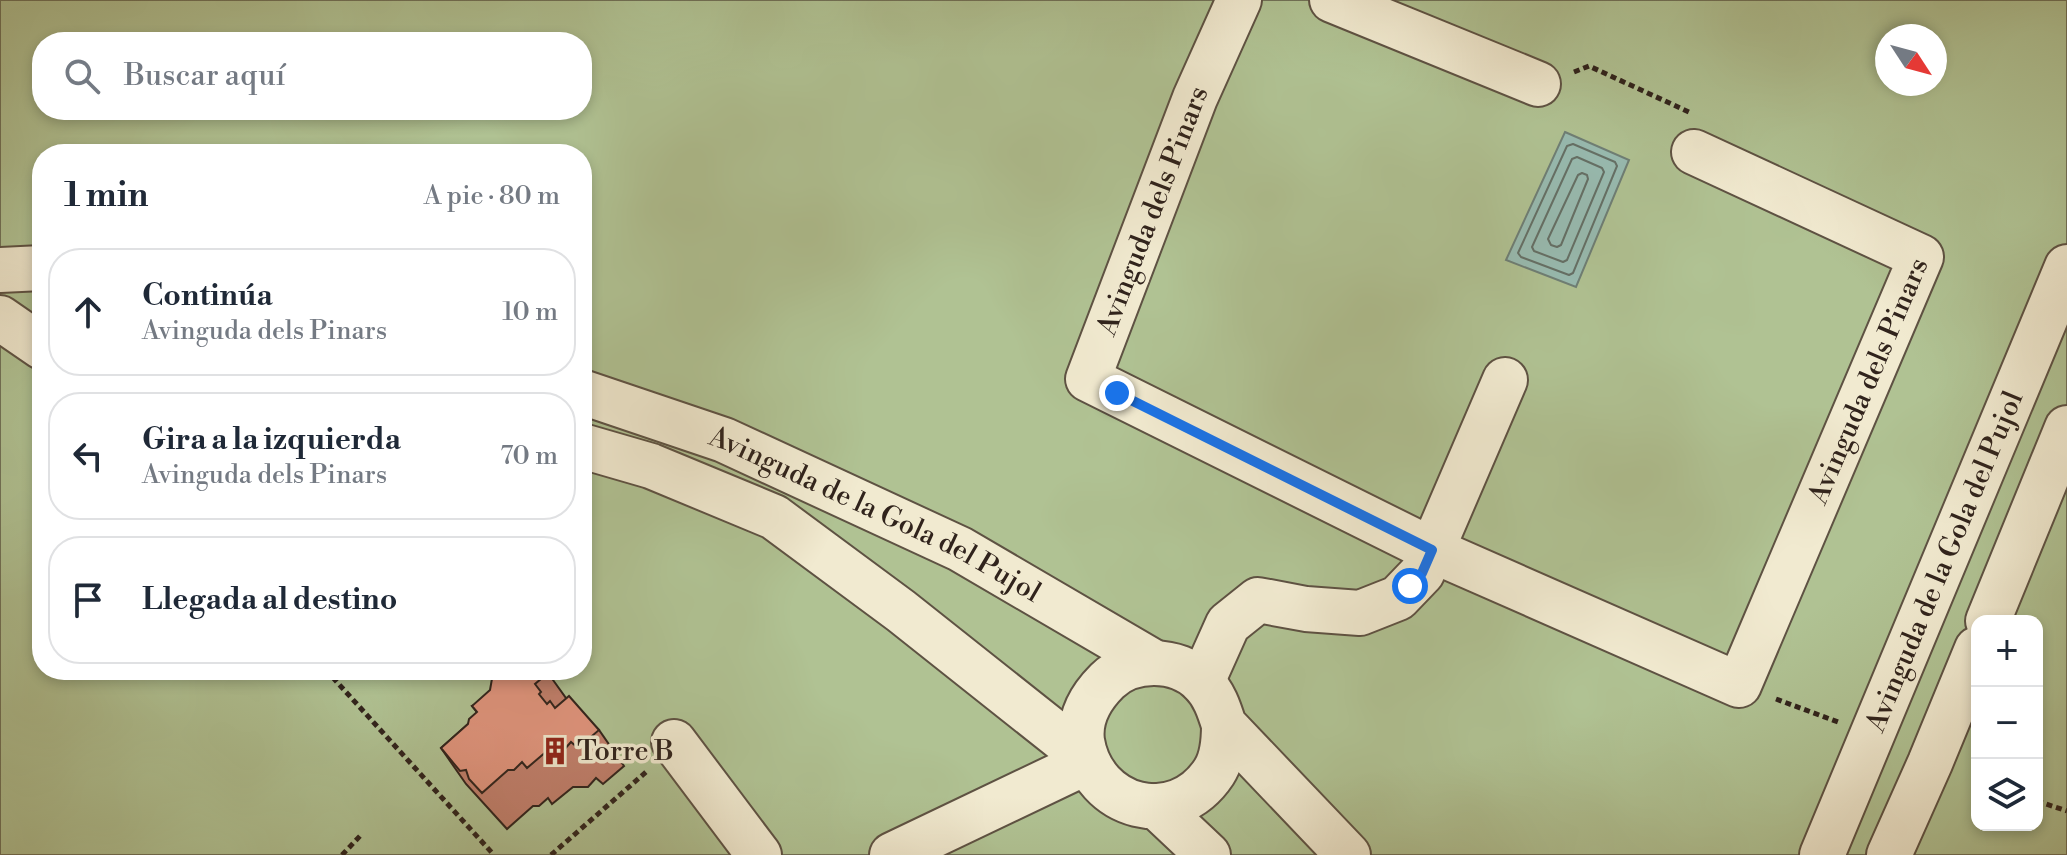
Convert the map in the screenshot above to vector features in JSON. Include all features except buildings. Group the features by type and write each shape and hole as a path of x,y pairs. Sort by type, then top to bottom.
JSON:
{"street":[{"name":"Avinguda dels Pinars","path":"1239,0 1195,98 1088,379 1432,550 1739,685 1921,257 1694,152"},
{"path":"1332,0 1538,84"},
{"name":"Avinguda de la Gola del Pujol","path":"1822,855 2067,267"},
{"path":"0,270 32,268"},
{"path":"0,318 32,340"},
{"path":"1202,682 1228,624 1258,600 1306,609 1360,613 1398,598 1422,573 1505,380"},
{"name":"Avinguda de la Gola del Pujol","path":"592,395 724,440 960,549 1155,663"},
{"path":"1990,615 2067,428"},
{"name":"Avinguda de la Gola del Pujol","path":"592,449 651,466 774,517 901,611 1086,759"},
{"path":"1155,663 1172,665 1202,682 1217,701 1224,725 1223,748 1215,771 1200,789 1180,801 1156,806 1134,804 1115,795 1098,781 1086,759 1081,734 1085,712 1096,692 1112,676 1133,666 1155,663"},
{"path":"1889,855 1971,664"},
{"path":"1224,725 1348,855"},
{"path":"662,755 759,855"},
{"path":"892,855 1086,759"},
{"path":"1156,806 1208,855"}],"path":[{"path":"1538,84 1589,66 1689,112 1694,152"},
{"path":"335,680 494,855"},
{"path":"1739,685 1872,735"},
{"path":"551,855 662,755"},
{"path":"2043,803 2067,811"},
{"path":"342,855 360,836"}],"green space":[{"path":"0,0 2067,0 2067,855 0,855"}],"water":[{"path":"1565,132 1629,160 1576,287 1506,260"}],"place":[{"name":"Torre B","path":"555,751"}],"route":[{"path":"1117,393 1432,550 1422,573 1410,586"}]}
